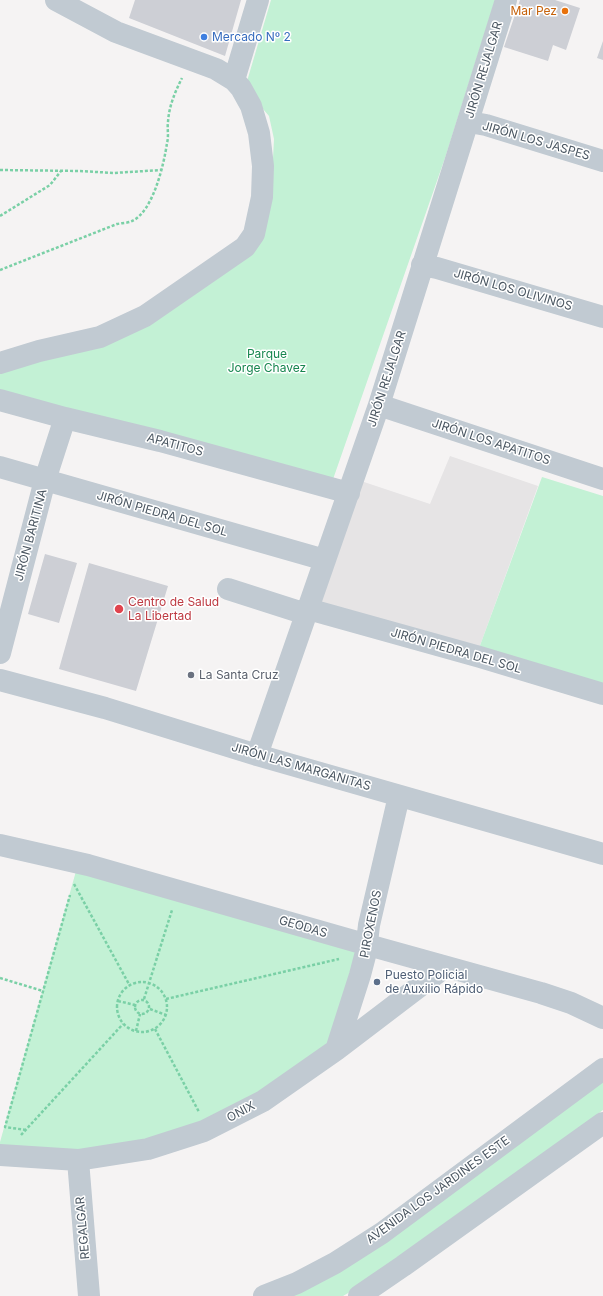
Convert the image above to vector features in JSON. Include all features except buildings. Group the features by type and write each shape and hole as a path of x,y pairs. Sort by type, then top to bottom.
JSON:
{"street":[{"path":"0,363 39,351 100,337 145,316 245,247 254,234 262,197 263,166 259,133 251,106 241,88 234,80 216,69 116,32 56,0"},
{"path":"234,80 258,0"},
{"name":"JIRÓN REJALGAR","path":"257,755 379,405 506,0"},
{"name":"JIRÓN LOS JASPES","path":"468,122 486,125 603,161"},
{"name":"JIRÓN LOS OLIVINOS","path":"422,265 437,268 603,317"},
{"name":"APATITOS","path":"0,400 65,418 167,443 349,493"},
{"name":"JIRÓN LOS APATITOS","path":"379,405 603,479"},
{"name":"JIRÓN BARITINA","path":"0,653 46,480 65,418"},
{"name":"JIRÓN PIEDRA DEL SOL","path":"0,467 325,560"},
{"name":"JIRÓN PIEDRA DEL SOL","path":"228,589 307,612 480,657 603,694"},
{"name":"JIRÓN LAS MARGANITAS","path":"0,680 105,708 257,755 603,854"},
{"name":"PIROXENOS","path":"336,1050 368,946 369,925 399,796"},
{"name":"GEODAS","path":"0,845 88,865 368,946 541,993 571,1003 603,1018"},
{"name":"ONIX","path":"0,1155 78,1160 148,1149 204,1131 263,1101 336,1050 445,967"},
{"name":"AVENIDA LOS JARDINES ESTE","path":"264,1296 297,1283 335,1263 382,1233 603,1070"},
{"path":"359,1296 404,1266 603,1123"},
{"name":"REGALGAR","path":"78,1160 89,1296"}],"path":[{"path":"0,270 117,224 132,221 143,213 151,202 161,170 168,142 168,121 174,96 191,60"},
{"path":"0,170 114,173 161,170"},
{"path":"0,216 50,184 61,171"},
{"path":"74,883 130,986"},
{"path":"26,1130 5,1127 70,895"},
{"path":"144,999 173,907"},
{"path":"166,999 345,957"},
{"path":"0,978 43,991"},
{"path":"142,982 150,983 163,992 166,999 166,1015 161,1024 155,1029 147,1032 136,1031 130,1029 119,1017 117,1010 118,1001 121,994 130,986 142,982"},
{"path":"144,999 137,1001 135,1005 136,1011 140,1014 146,1014 150,1009"},
{"path":"144,999 150,1005 150,1009"},
{"path":"118,1001 135,1005"},
{"path":"150,1009 166,1015"},
{"path":"136,1031 140,1014"},
{"path":"17,1139 124,1024"},
{"path":"155,1029 200,1115"}],"shaded area":[{"path":"450,456 538,486 478,651 320,604 358,480 430,504"}],"green space":[{"name":"Parque Jorge Chavez","path":"271,0 495,0 446,155 331,485 0,391 0,367 101,340 250,252 271,198 274,139 269,116 245,88"},
{"path":"542,477 603,496 603,689 478,651"},
{"path":"78,864 367,946 335,1050 263,1100 148,1149 0,1153 0,1142"},
{"path":"603,1079 603,1110 381,1274 343,1296 286,1296"}],"place":[{"name":"Mar Pez","path":"565,11"},
{"name":"Mercado Nº 2","path":"204,37"},
{"name":"Centro de Salud La Libertad","path":"119,609"},
{"name":"La Santa Cruz","path":"191,675"},
{"name":"Puesto Policial de Auxilio Rápido","path":"377,982"}]}
